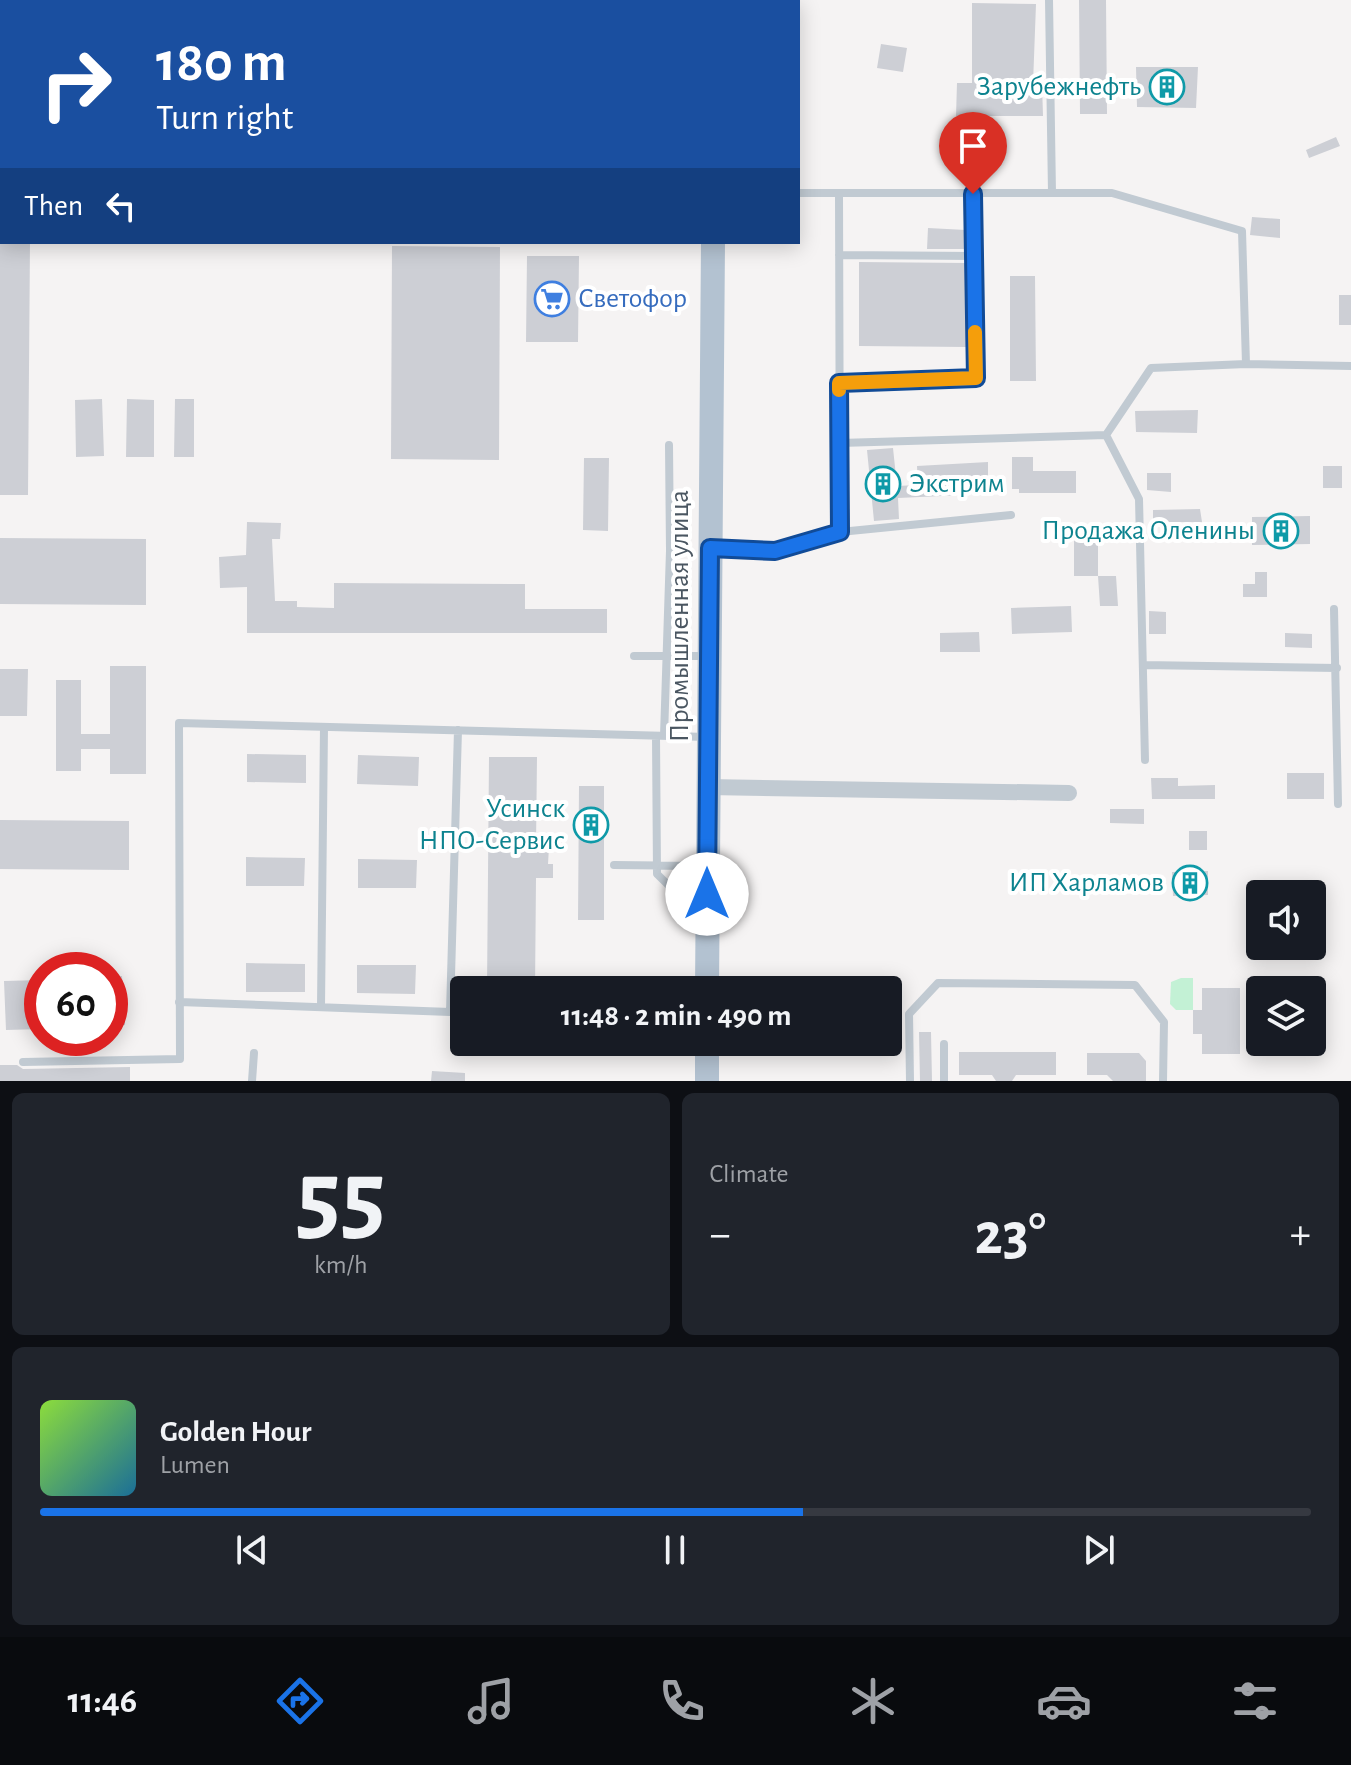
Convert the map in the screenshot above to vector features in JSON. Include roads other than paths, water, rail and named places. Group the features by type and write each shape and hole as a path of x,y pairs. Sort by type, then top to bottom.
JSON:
{"main road":[{"name":"Промышленная улица","path":"707,976 713,244"},
{"path":"707,1056 707,1081"}],"street":[{"path":"708,787 1069,793"}],"lane":[{"path":"1049,0 1052,193"},
{"path":"800,193 1112,193 1242,231 1246,364"},
{"path":"839,194 840,532"},
{"path":"839,383 976,378 973,194"},
{"path":"839,255 974,256"},
{"path":"1106,435 1151,368 1246,364 1351,366"},
{"path":"840,443 1106,435"},
{"path":"1106,435 1139,499 1145,760"},
{"path":"669,445 670,551 660,736 657,874 707,923"},
{"path":"710,548 775,551 840,532 1011,515"},
{"path":"1334,609 1338,804"},
{"path":"634,656 709,656"},
{"path":"1143,665 1337,668"},
{"path":"23,1062 180,1059 179,723 709,737"},
{"path":"321,1007 324,727"},
{"path":"179,1002 450,1012 458,730"},
{"path":"614,865 708,866"},
{"path":"910,1081 909,1014 938,983 1135,985 1164,1022 1163,1081"},
{"path":"944,1044 944,1081"},
{"path":"252,1081 254,1053"}],"place":[{"name":"Зарубежнефть","path":"1167,87"},
{"name":"Светофор","path":"552,299"},
{"name":"Экстрим","path":"883,484"},
{"name":"Продажа Оленины","path":"1281,531"},
{"name":"Усинск НПО-Сервис","path":"591,825"},
{"name":"ИП Харламов","path":"1190,883"}]}
